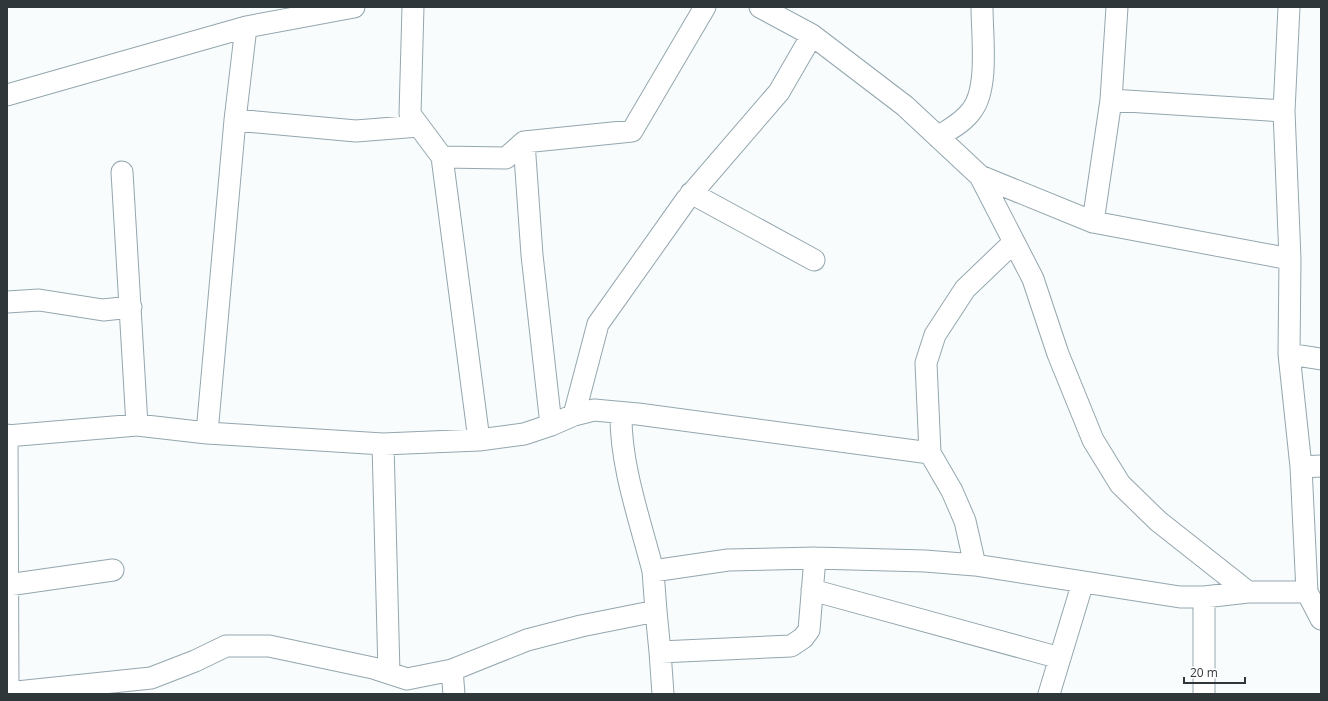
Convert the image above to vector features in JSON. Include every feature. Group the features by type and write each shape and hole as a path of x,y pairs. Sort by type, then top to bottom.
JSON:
{"street":[{"path":"7,95 246,28 354,7"},
{"path":"413,7 410,114 442,157 479,440"},
{"path":"442,157 506,158 524,142 632,131 704,7"},
{"path":"760,7 812,35 904,106 980,176 1033,279 1058,354 1093,440 1120,484 1158,521 1248,592"},
{"path":"938,137 963,121 973,110 980,92 983,75 982,7"},
{"path":"1093,222 1111,100 1117,7"},
{"path":"1289,7 1284,111 1290,259 1289,354 1300,467 1307,592 1321,619"},
{"path":"207,433 235,120 246,28"},
{"path":"574,415 598,324 691,193 779,92 812,35"},
{"path":"1111,100 1284,111"},
{"path":"235,120 356,131 419,126"},
{"path":"524,142 532,255 551,425"},
{"path":"122,172 138,425"},
{"path":"980,176 1093,222 1290,259"},
{"path":"691,193 814,260"},
{"path":"975,565 965,521 952,491 930,453 926,363 935,335 965,289 1014,242"},
{"path":"7,302 39,300 103,310 131,307"},
{"path":"1289,354 1321,359"},
{"path":"656,611 581,626 527,640 452,670 407,678 373,668 269,646 226,646 194,661 151,678 8,694 7,436 138,425 207,433 383,444 479,440 524,434 574,415 594,410 930,453"},
{"path":"621,413 620,431 622,447 653,570 662,694"},
{"path":"383,444 389,673"},
{"path":"1300,467 1321,466"},
{"path":"653,570 728,560 815,558 925,561 975,565 1180,597 1204,597 1248,592 1307,592"},
{"path":"660,652 791,646 803,638 809,630 815,558"},
{"path":"8,585 113,570"},
{"path":"1049,694 1083,582"},
{"path":"812,590 1060,658"},
{"path":"1204,597 1204,694"},
{"path":"452,670 454,694"}]}
